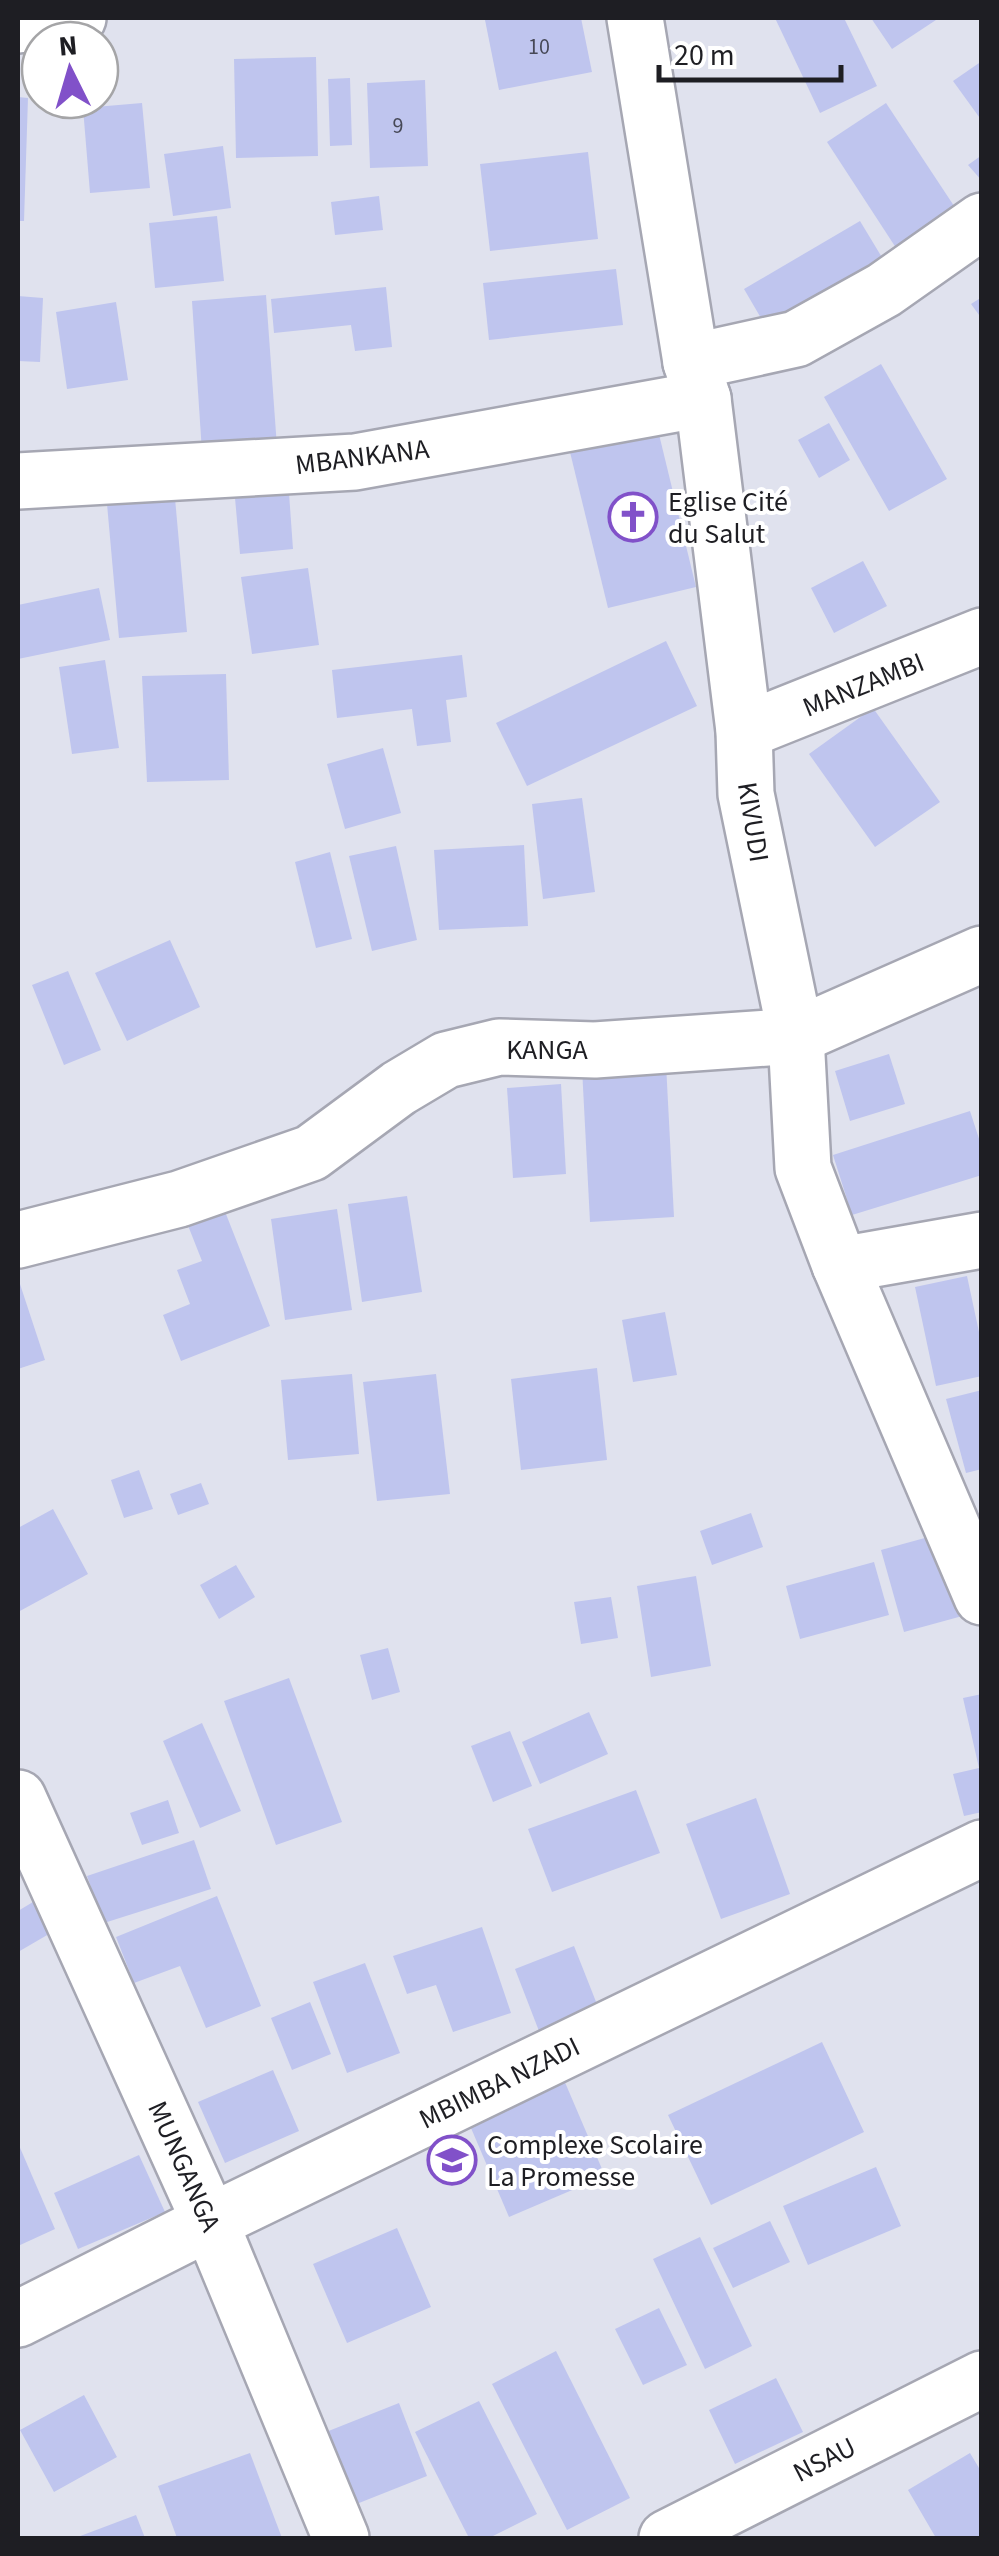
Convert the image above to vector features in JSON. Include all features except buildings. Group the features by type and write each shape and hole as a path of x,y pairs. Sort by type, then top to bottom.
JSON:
{"street":[{"path":"18,25 78,18"},
{"name":"KIVUDI","path":"635,18 697,380 744,731 746,794 796,1036 803,1168 840,1265 982,1597"},
{"name":"MBANKANA","path":"18,481 355,462 697,380 796,340 884,290 982,220"},
{"name":"MANZAMBI","path":"744,731 982,636"},
{"name":"KANGA","path":"18,1240 179,1199 310,1153 399,1088 446,1060 499,1047 595,1050 796,1036 982,954"},
{"path":"840,1265 982,1240"},
{"name":"MUNGANGA","path":"18,1798 210,2222 340,2538"},
{"name":"MBIMBA NZADI","path":"18,2319 982,1848"},
{"name":"NSAU","path":"667,2538 982,2378"}],"place":[{"name":"Eglise Cité du Salut","path":"633,517"},
{"name":"Complexe Scolaire La Promesse","path":"452,2160"}]}
